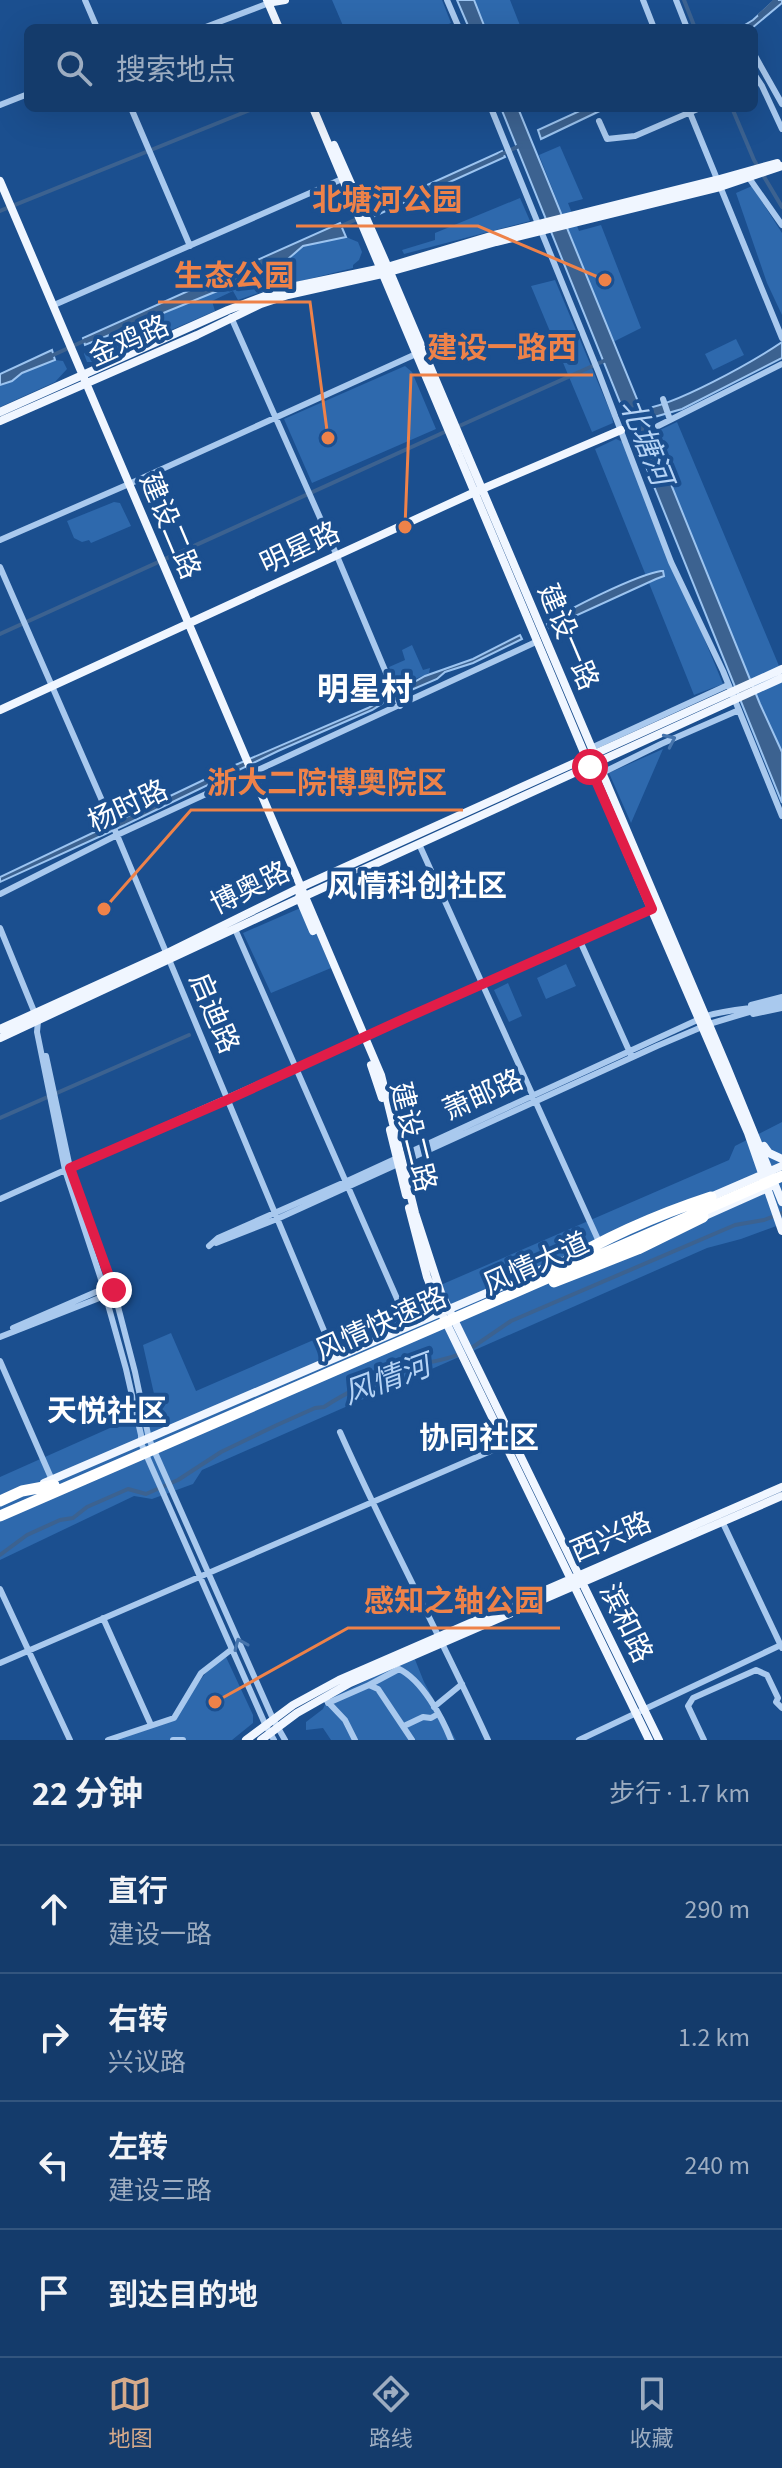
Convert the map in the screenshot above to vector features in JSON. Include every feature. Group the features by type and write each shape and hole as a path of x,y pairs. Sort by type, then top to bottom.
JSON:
{"highway":[{"name":"风情快速路","path":"0,1503 22,1491 53,1482 776,1176"},
{"name":"风情快速路","path":"0,1519 776,1176"},
{"path":"555,1268 597,1242 671,1210 711,1197"},
{"path":"511,1294 562,1280 681,1230 704,1217"}],"main road":[{"path":"280,24 271,1 285,0"},
{"name":"建设一路","path":"317,112 342,179 359,211"},
{"name":"建设一路","path":"318,112 455,435 538,641 592,758 602,773 655,908"},
{"path":"718,184 782,164"},
{"name":"建设二路","path":"0,181 362,1038 400,1160 418,1248 445,1310"},
{"name":"金鸡路","path":"0,421 286,288 385,270 460,248 718,184"},
{"name":"建设一路","path":"385,270 416,354 450,423"},
{"name":"金鸡路","path":"0,412 84,380"},
{"name":"明星路","path":"0,710 478,491 621,430"},
{"name":"建设一路","path":"478,491 704,1022 776,1176"},
{"name":"博奥路","path":"0,1038 36,1017 782,669"},
{"name":"博奥路","path":"673,722 782,678"},
{"name":"博奥路","path":"167,957 235,929 301,894 419,844 592,758"},
{"name":"博奥路","path":"0,1029 36,1017"},
{"name":"建设一路","path":"704,1022 748,1133 776,1176"},
{"path":"754,1131 769,1153 782,1159"},
{"path":"776,1176 781,1228"},
{"name":"风情大道","path":"53,1482 335,1357 711,1197 776,1176"},
{"name":"风情大道","path":"0,1519 681,1223 704,1217 776,1176"},
{"name":"滨和路","path":"445,1310 640,1712 649,1740"},
{"name":"西兴路","path":"721,1518 782,1487"},
{"name":"西兴路","path":"261,1740 316,1691 721,1518 782,1496"},
{"name":"西兴路","path":"246,1740 440,1640"},
{"name":"滨和路","path":"640,1712 659,1740"}],"street":[{"path":"85,0 95,24"},
{"path":"447,0 457,24"},
{"path":"643,0 652,24"},
{"path":"676,0 685,24"},
{"path":"213,24 271,1"},
{"path":"758,61 782,104"},
{"path":"758,80 782,129"},
{"path":"0,105 24,96"},
{"path":"133,112 190,246"},
{"path":"493,112 593,358 678,579 739,710 782,816"},
{"path":"599,121 607,139 635,136 685,112"},
{"path":"690,112 782,338"},
{"path":"752,175 782,225"},
{"path":"54,305 342,179"},
{"path":"230,314 399,703"},
{"path":"0,540 416,354"},
{"path":"658,426 782,364"},
{"path":"663,400 670,418"},
{"name":"启迪路","path":"0,567 111,821 335,1357"},
{"name":"杨时路","path":"0,894 248,768 538,641"},
{"path":"592,758 728,685"},
{"path":"602,773 739,710"},
{"path":"419,844 600,1244"},
{"path":"0,1199 655,908"},
{"path":"0,928 36,1017 67,1169 105,1292 141,1435 160,1486 232,1649 272,1729 285,1740"},
{"path":"235,929 409,1326"},
{"path":"580,941 630,1055"},
{"path":"742,1012 782,1003"},
{"path":"209,1246 704,1022 782,1003"},
{"path":"67,1169 113,1288 135,1372 145,1441"},
{"path":"0,1335 113,1288"},
{"path":"0,1361 53,1482"},
{"path":"340,1432 488,1740"},
{"path":"0,1663 509,1443"},
{"path":"151,1455 167,1479 209,1573 272,1729"},
{"path":"579,1740 781,1647 721,1518"},
{"path":"0,1589 70,1740"},
{"path":"103,1618 151,1725"},
{"path":"108,1740 174,1718 201,1673 232,1649"},
{"path":"355,1740 345,1720 326,1699 369,1685 399,1669 407,1673 435,1707 451,1740"},
{"path":"704,1740 688,1706 693,1698 756,1670 767,1675 780,1698 776,1702 782,1708"},
{"path":"705,1681 710,1690"},
{"path":"404,1726 423,1717 431,1718 435,1707 462,1684"},
{"path":"369,1685 378,1689 412,1740"},
{"path":"423,1717 423,1708 435,1707"},
{"path":"173,1740 183,1740"}],"shaded area":[{"path":"332,0 442,0 451,23 449,24 342,24"},
{"path":"474,0 510,0 519,24 483,24"},
{"path":"560,146 583,199 568,203 579,231 601,225 641,328 613,342 539,155"},
{"path":"752,186 782,233 782,315 767,283 736,193"},
{"path":"520,198 530,221 404,254 402,250 435,240 435,233"},
{"path":"346,237 358,242 362,252 353,268 238,300 233,291 212,301 215,311 97,362 87,362 84,354 91,345 288,259 303,246"},
{"path":"555,280 612,416 613,423 592,432 531,286"},
{"path":"736,339 744,355 713,370 705,354"},
{"path":"55,360 63,361 67,369 55,382 0,407 0,385"},
{"path":"405,366 412,372 436,429 312,483 284,419"},
{"path":"677,422 782,673 782,752 651,434"},
{"path":"616,439 623,442 723,684 694,695 595,449"},
{"path":"114,502 120,503 131,526 91,543 74,538 67,521"},
{"path":"412,645 423,670 430,668 429,673 398,687 389,667 405,660 402,650"},
{"path":"663,749 631,823 609,773"},
{"path":"305,906 331,968 271,993 243,933"},
{"path":"566,964 576,986 546,999 537,978"},
{"path":"508,983 522,1016 509,1022 494,990"},
{"path":"782,1122 782,1224 707,1248 202,1470 193,1484 152,1499 134,1496 0,1560 0,1477 157,1407 143,1345 171,1333 196,1391 729,1160 735,1146"},
{"path":"226,1657 253,1715 253,1723 232,1740 109,1740 174,1715 211,1666"},
{"path":"414,1657 456,1740 331,1740 323,1728 306,1730 306,1722 323,1709 327,1700"}],"water":[{"path":"457,0 474,0 483,24 467,24"},
{"path":"775,0 782,0 757,24 746,24"},
{"name":"北塘河","path":"503,112 520,112 641,409 692,392 782,342 782,358 682,409 651,418 647,425 782,752 782,803"},
{"path":"577,112 598,112 541,139 538,130"},
{"path":"502,151 505,157 375,216 372,210"},
{"path":"340,223 346,237 303,246 288,259 232,285 85,345 83,338"},
{"path":"52,350 55,360 0,385 0,374"},
{"path":"663,571 664,576 549,628 547,624 602,593"},
{"path":"520,635 522,639 473,663 445,672 437,679 372,710 0,882 0,877 233,766 368,708 425,676 473,659"}],"waterway":[{"path":"684,0 693,24"},
{"path":"760,15 776,0"},
{"path":"0,211 245,112"},
{"path":"734,112 754,160 782,207"},
{"path":"500,155 521,145"},
{"path":"339,227 375,211"},
{"path":"51,356 86,340"},
{"path":"457,427 606,360"},
{"path":"0,634 449,430"},
{"path":"0,1118 189,1035"},
{"name":"风情河","path":"470,1349 511,1321 735,1225 782,1213"},
{"name":"风情河","path":"0,1555 27,1535 60,1520 73,1518 87,1507 128,1489 146,1494 178,1480 221,1452 315,1408 324,1407 376,1379 462,1353"}],"place":[{"name":"北塘河公园","path":"605,280"},
{"name":"生态公园","path":"328,438"},
{"name":"建设一路西","path":"405,527"},
{"name":"浙大二院博奥院区","path":"104,909"},
{"name":"感知之轴公园","path":"215,1702"}],"district":[{"name":"明星村","path":"365,690"},
{"name":"风情科创社区","path":"417,886"},
{"name":"天悦社区","path":"107,1411"},
{"name":"协同社区","path":"479,1438"}],"route":[{"path":"114,1290 70,1168 652,909 590,767"}]}
